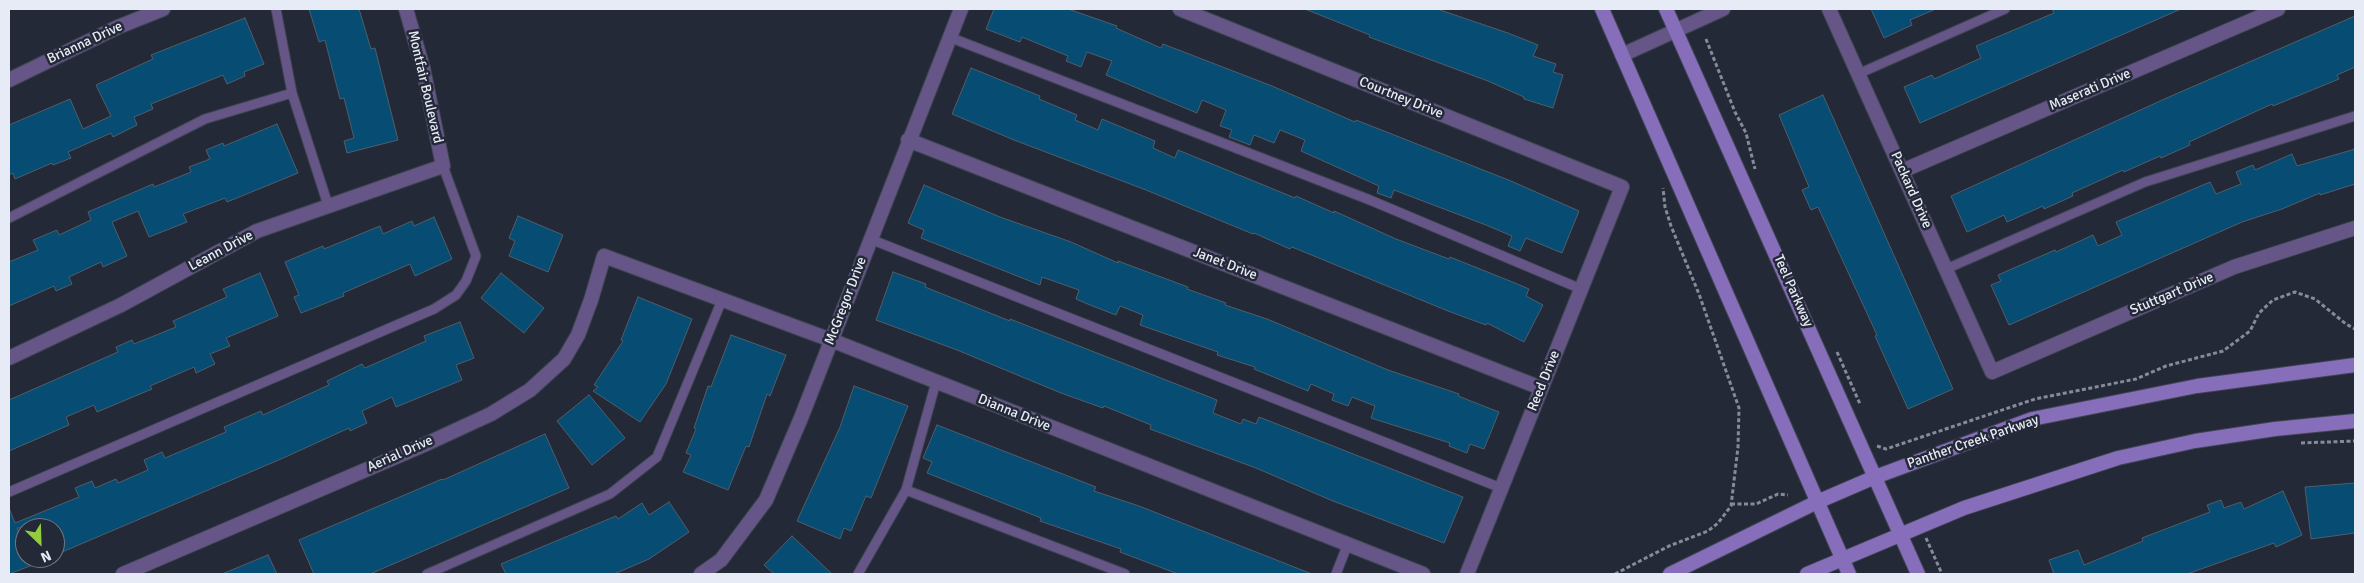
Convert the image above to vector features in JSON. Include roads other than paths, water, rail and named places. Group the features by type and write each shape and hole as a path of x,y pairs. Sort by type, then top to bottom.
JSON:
{"main road":[{"path":"1602,9 1849,574"},
{"name":"Teel Parkway","path":"1666,9 1918,574"},
{"name":"Panther Creek Parkway","path":"1670,574 1817,502 1875,477 2032,419 2197,386 2355,365"},
{"path":"1807,574 1900,534 1982,502 2118,458 2213,438 2275,429 2355,421"}],"street":[{"name":"Brianna Drive","path":"9,80 118,27 163,9"},
{"name":"Montfair Boulevard","path":"406,9 422,68 443,166"},
{"name":"McGregor Drive","path":"702,574 721,560 766,500 961,9"},
{"name":"Courtney Drive","path":"1180,9 1622,187"},
{"path":"1622,55 1723,9"},
{"name":"Packard Drive","path":"1828,9 1992,372"},
{"name":"Maserati Drive","path":"1902,171 2278,9"},
{"name":"Janet Drive","path":"908,140 1541,388"},
{"name":"Leann Drive","path":"9,358 120,305 257,231 443,166"},
{"name":"Reed Drive","path":"1467,574 1622,187"},
{"name":"Stuttgart Drive","path":"1992,372 2234,268 2355,228"},
{"name":"Dianna Drive","path":"604,256 831,340 1422,574"},
{"name":"Aerial Drive","path":"123,574 426,444 490,414 530,390 564,359 578,334 591,300 604,256"}],"lane":[{"path":"276,9 292,93 328,205"},
{"path":"1858,74 2005,9"},
{"path":"949,37 1370,200 1581,289"},
{"path":"9,218 204,119 292,93"},
{"path":"1946,269 2145,182 2355,116"},
{"path":"9,492 401,324 434,309 456,295 466,281 476,256 443,166"},
{"path":"870,239 1501,488"},
{"path":"427,574 610,494 657,457 722,300"},
{"path":"858,574 906,490 936,382"},
{"path":"906,490 1125,574"},
{"path":"1336,574 1348,546"},
{"path":"450,565 454,574"}]}
